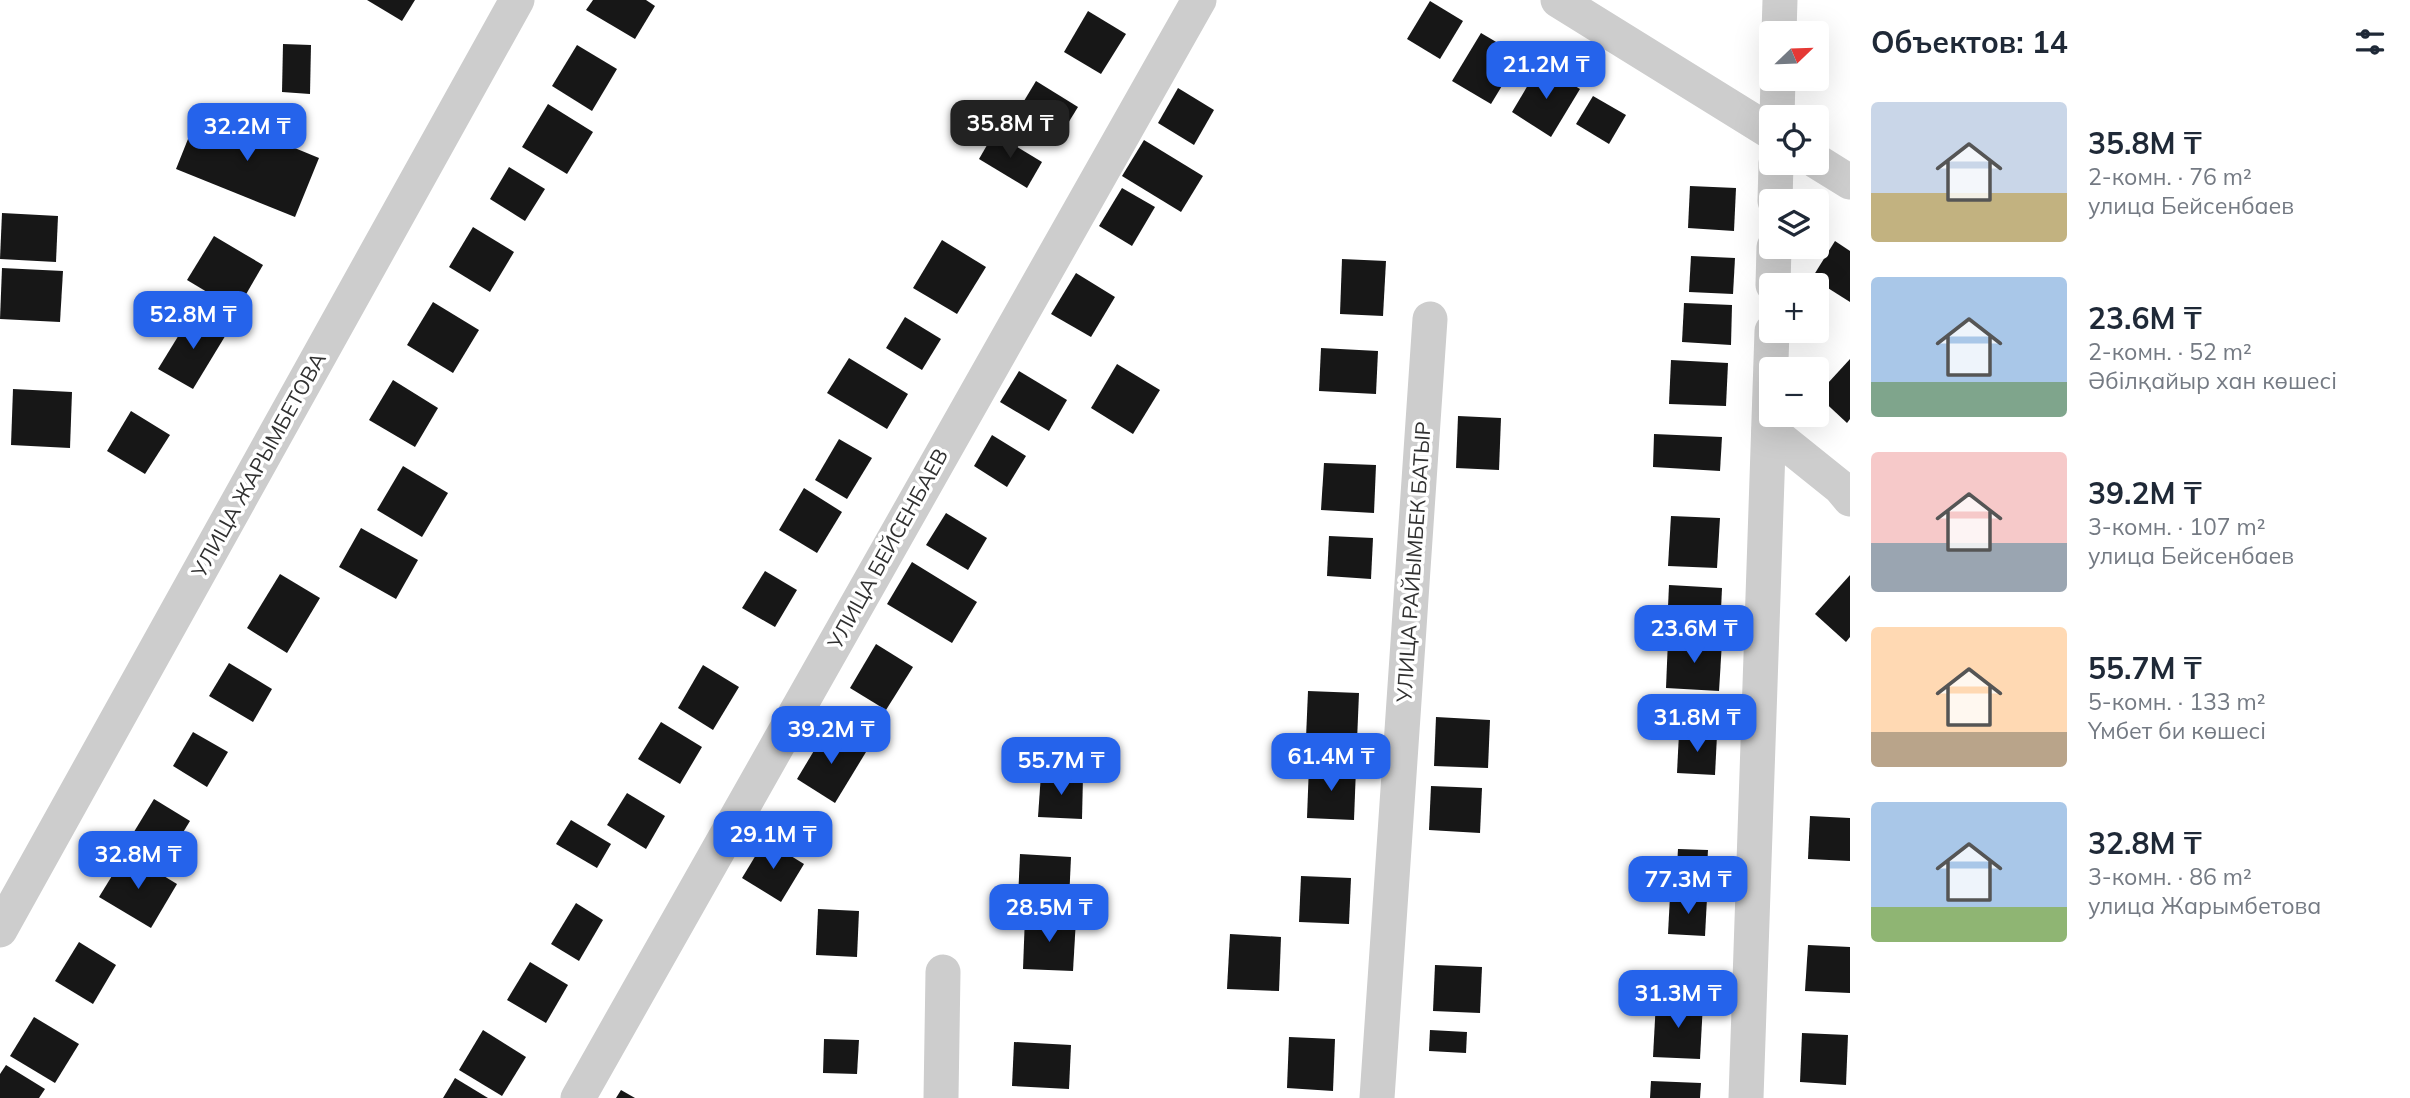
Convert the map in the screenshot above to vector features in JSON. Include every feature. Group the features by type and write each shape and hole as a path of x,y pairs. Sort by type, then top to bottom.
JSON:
{"street":[{"name":"УЛИЦА ЖАРЫМБЕТОВА","path":"0,930 517,0"},
{"name":"УЛИЦА БЕЙСЕНБАЕВ","path":"578,1098 1199,0"},
{"path":"1558,0 1759,125"},
{"path":"1779,21 1780,0"},
{"path":"1829,169 1850,183"},
{"name":"УЛИЦА РАЙЫМБЕК БАТЫР","path":"1377,1098 1430,319"},
{"path":"1746,1098 1772,343"},
{"path":"1769,430 1840,487 1850,499"},
{"path":"941,1098 943,972"}],"building":[{"path":"367,0 415,0 402,21"},
{"path":"593,0 646,0 655,6 635,39 586,10"},
{"path":"1430,1 1463,21 1440,59 1407,39"},
{"path":"1088,11 1126,34 1101,74 1064,52"},
{"path":"1481,33 1520,56 1491,104 1452,81"},
{"path":"283,44 311,45 310,94 282,92"},
{"path":"577,45 617,69 592,111 552,86"},
{"path":"1540,65 1580,89 1551,137 1512,112"},
{"path":"1036,81 1078,107 1057,141 1015,116"},
{"path":"1178,88 1214,110 1194,145 1158,123"},
{"path":"1593,96 1626,115 1609,144 1576,124"},
{"path":"548,104 593,132 567,174 522,147"},
{"path":"200,109 319,158 295,217 176,169"},
{"path":"994,133 1042,162 1027,188 979,159"},
{"path":"1144,140 1203,176 1181,212 1122,176"},
{"path":"509,167 545,189 525,221 490,199"},
{"path":"1690,186 1736,188 1734,231 1688,228"},
{"path":"1122,188 1155,207 1132,246 1099,226"},
{"path":"2,213 58,216 56,262 0,259"},
{"path":"473,227 514,252 490,292 449,267"},
{"path":"214,236 263,265 237,310 187,280"},
{"path":"942,240 986,267 957,314 913,288"},
{"path":"1835,241 1850,251 1850,302 1829,289 1829,273 1815,273 1824,259 1829,259 1829,251"},
{"path":"1691,256 1735,258 1733,294 1689,292"},
{"path":"1342,259 1386,261 1383,316 1340,314"},
{"path":"2,268 63,271 60,322 0,319"},
{"path":"1076,273 1115,297 1091,337 1051,314"},
{"path":"433,302 479,330 453,373 407,345"},
{"path":"1684,303 1732,305 1731,345 1682,342"},
{"path":"193,312 227,333 193,389 158,369"},
{"path":"905,317 941,339 922,370 886,348"},
{"path":"1321,348 1378,351 1376,394 1319,391"},
{"path":"849,358 908,394 887,429 827,393"},
{"path":"1850,359 1850,419 1847,423 1829,406 1829,382"},
{"path":"1671,360 1728,363 1726,406 1669,404"},
{"path":"1117,364 1160,390 1133,434 1091,408"},
{"path":"1019,371 1067,400 1049,431 1000,402"},
{"path":"393,380 438,408 415,447 369,420"},
{"path":"13,389 72,392 70,448 11,445"},
{"path":"131,411 170,435 145,474 107,451"},
{"path":"1458,416 1501,418 1499,470 1456,468"},
{"path":"1654,434 1722,437 1720,471 1653,467"},
{"path":"992,435 1026,456 1007,487 974,466"},
{"path":"839,439 872,458 847,499 815,480"},
{"path":"1324,463 1376,465 1374,513 1321,510"},
{"path":"403,466 448,493 422,537 377,510"},
{"path":"804,488 842,512 817,553 779,530"},
{"path":"946,513 987,538 968,570 926,545"},
{"path":"1671,516 1720,518 1717,568 1668,566"},
{"path":"361,528 418,560 396,599 339,567"},
{"path":"1329,536 1373,538 1371,579 1327,576"},
{"path":"912,562 977,602 952,643 887,604"},
{"path":"765,571 797,590 775,627 742,608"},
{"path":"280,574 320,598 287,653 247,628"},
{"path":"1850,575 1850,637 1846,642 1815,614"},
{"path":"1669,585 1722,588 1720,632 1667,629"},
{"path":"1668,639 1722,642 1719,691 1666,688"},
{"path":"876,644 913,667 886,710 850,688"},
{"path":"229,663 272,689 253,722 209,696"},
{"path":"703,665 739,687 713,730 678,708"},
{"path":"1308,691 1359,693 1357,741 1306,738"},
{"path":"1436,717 1490,720 1488,768 1434,766"},
{"path":"661,722 702,747 680,784 638,759"},
{"path":"827,729 866,752 835,803 797,779"},
{"path":"193,732 228,752 207,787 173,766"},
{"path":"1679,733 1717,735 1715,775 1677,773"},
{"path":"1309,765 1356,768 1354,820 1307,818"},
{"path":"1041,774 1083,776 1082,819 1038,817"},
{"path":"1431,786 1482,788 1480,833 1429,830"},
{"path":"627,793 665,816 646,849 607,825"},
{"path":"154,799 190,821 165,862 129,840"},
{"path":"1810,816 1850,818 1850,861 1808,859"},
{"path":"571,820 611,844 597,868 556,844"},
{"path":"765,840 804,864 781,902 742,878"},
{"path":"1678,849 1708,850 1706,886 1676,884"},
{"path":"126,853 177,884 151,928 99,897"},
{"path":"1020,854 1071,857 1069,901 1018,899"},
{"path":"1301,876 1351,878 1349,924 1299,922"},
{"path":"1670,896 1707,898 1705,936 1668,934"},
{"path":"576,903 603,920 579,961 551,944"},
{"path":"818,909 859,911 857,957 816,955"},
{"path":"1025,916 1076,919 1073,971 1023,969"},
{"path":"1230,934 1281,937 1279,991 1227,989"},
{"path":"79,942 116,965 93,1004 55,981"},
{"path":"1808,945 1850,947 1850,993 1805,991"},
{"path":"530,962 568,985 546,1023 507,1000"},
{"path":"1435,965 1482,967 1480,1013 1433,1011"},
{"path":"1656,1001 1703,1003 1700,1059 1653,1057"},
{"path":"34,1017 79,1044 55,1083 10,1056"},
{"path":"483,1030 526,1057 502,1096 459,1070"},
{"path":"1430,1030 1467,1032 1466,1053 1429,1051"},
{"path":"1802,1033 1848,1035 1846,1085 1800,1082"},
{"path":"1289,1037 1335,1039 1333,1091 1287,1088"},
{"path":"824,1039 859,1040 857,1074 823,1073"},
{"path":"1014,1042 1071,1045 1069,1089 1012,1086"},
{"path":"6,1065 45,1089 39,1098 0,1098 0,1074"},
{"path":"455,1078 488,1098 443,1098"},
{"path":"1651,1081 1701,1083 1700,1098 1650,1098"},
{"path":"621,1090 635,1098 616,1098"}]}
